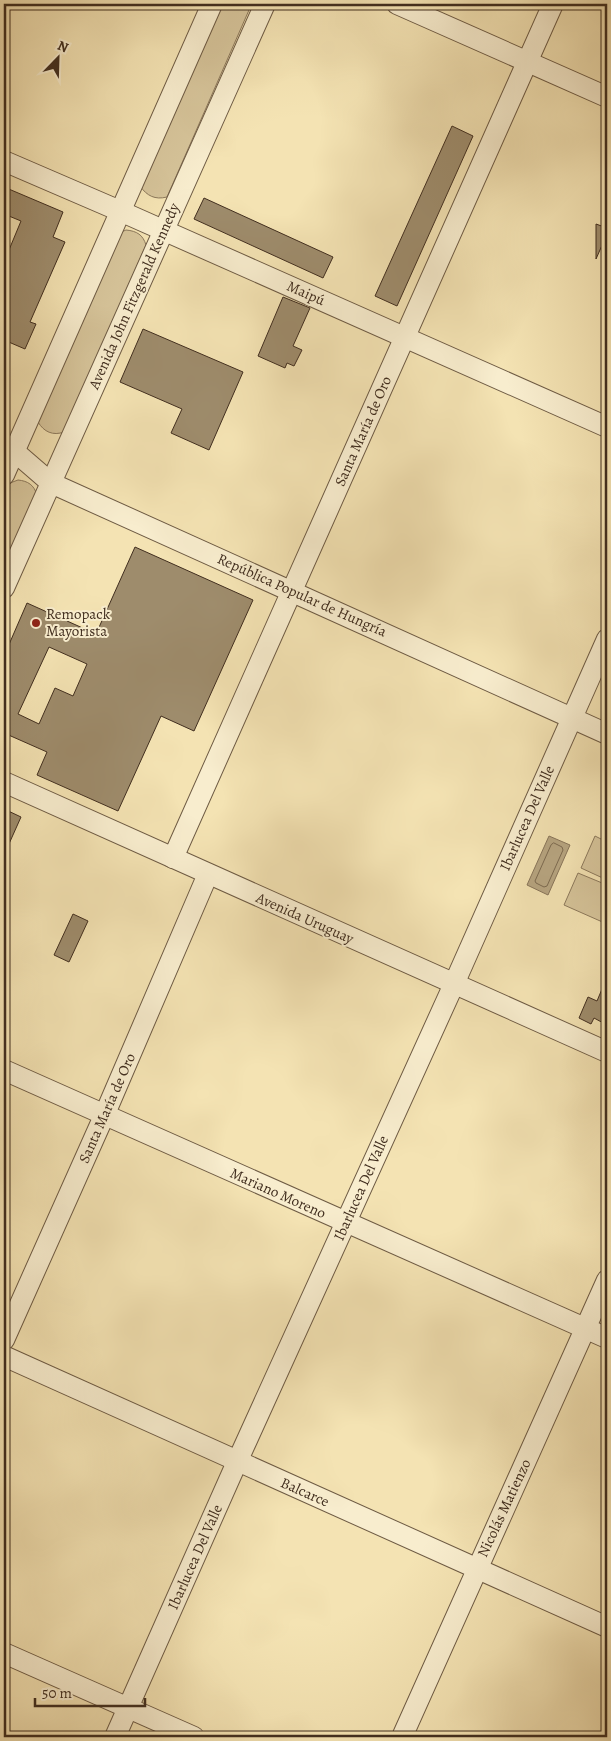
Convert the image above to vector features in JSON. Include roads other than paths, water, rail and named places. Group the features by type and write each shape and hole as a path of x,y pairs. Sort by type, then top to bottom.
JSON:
{"street":[{"path":"4,475 9,449 120,211 212,4"},
{"name":"Avenida John Fitzgerald Kennedy","path":"4,588 265,4"},
{"path":"396,4 607,97"},
{"name":"Santa María de Oro","path":"173,858 553,4"},
{"name":"Maipú","path":"4,161 607,427"},
{"name":"República Popular de Hungría","path":"9,449 51,483 292,590 607,734"},
{"name":"Ibarlucea Del Valle","path":"116,1737 237,1462 454,984 607,639"},
{"name":"Avenida Uruguay","path":"4,782 607,1052"},
{"name":"Santa María de Oro","path":"4,1340 104,1116 208,874"},
{"name":"Mariano Moreno","path":"4,1070 607,1338"},
{"name":"Nicolás Matienzo","path":"402,1737 607,1280"},
{"name":"Balcarce","path":"4,1356 607,1627"},
{"path":"4,1653 194,1737"}],"water":[{"path":"549,836 570,845 548,895 527,885"}],"place":[{"name":"Remopack Mayorista","path":"36,623"}]}
